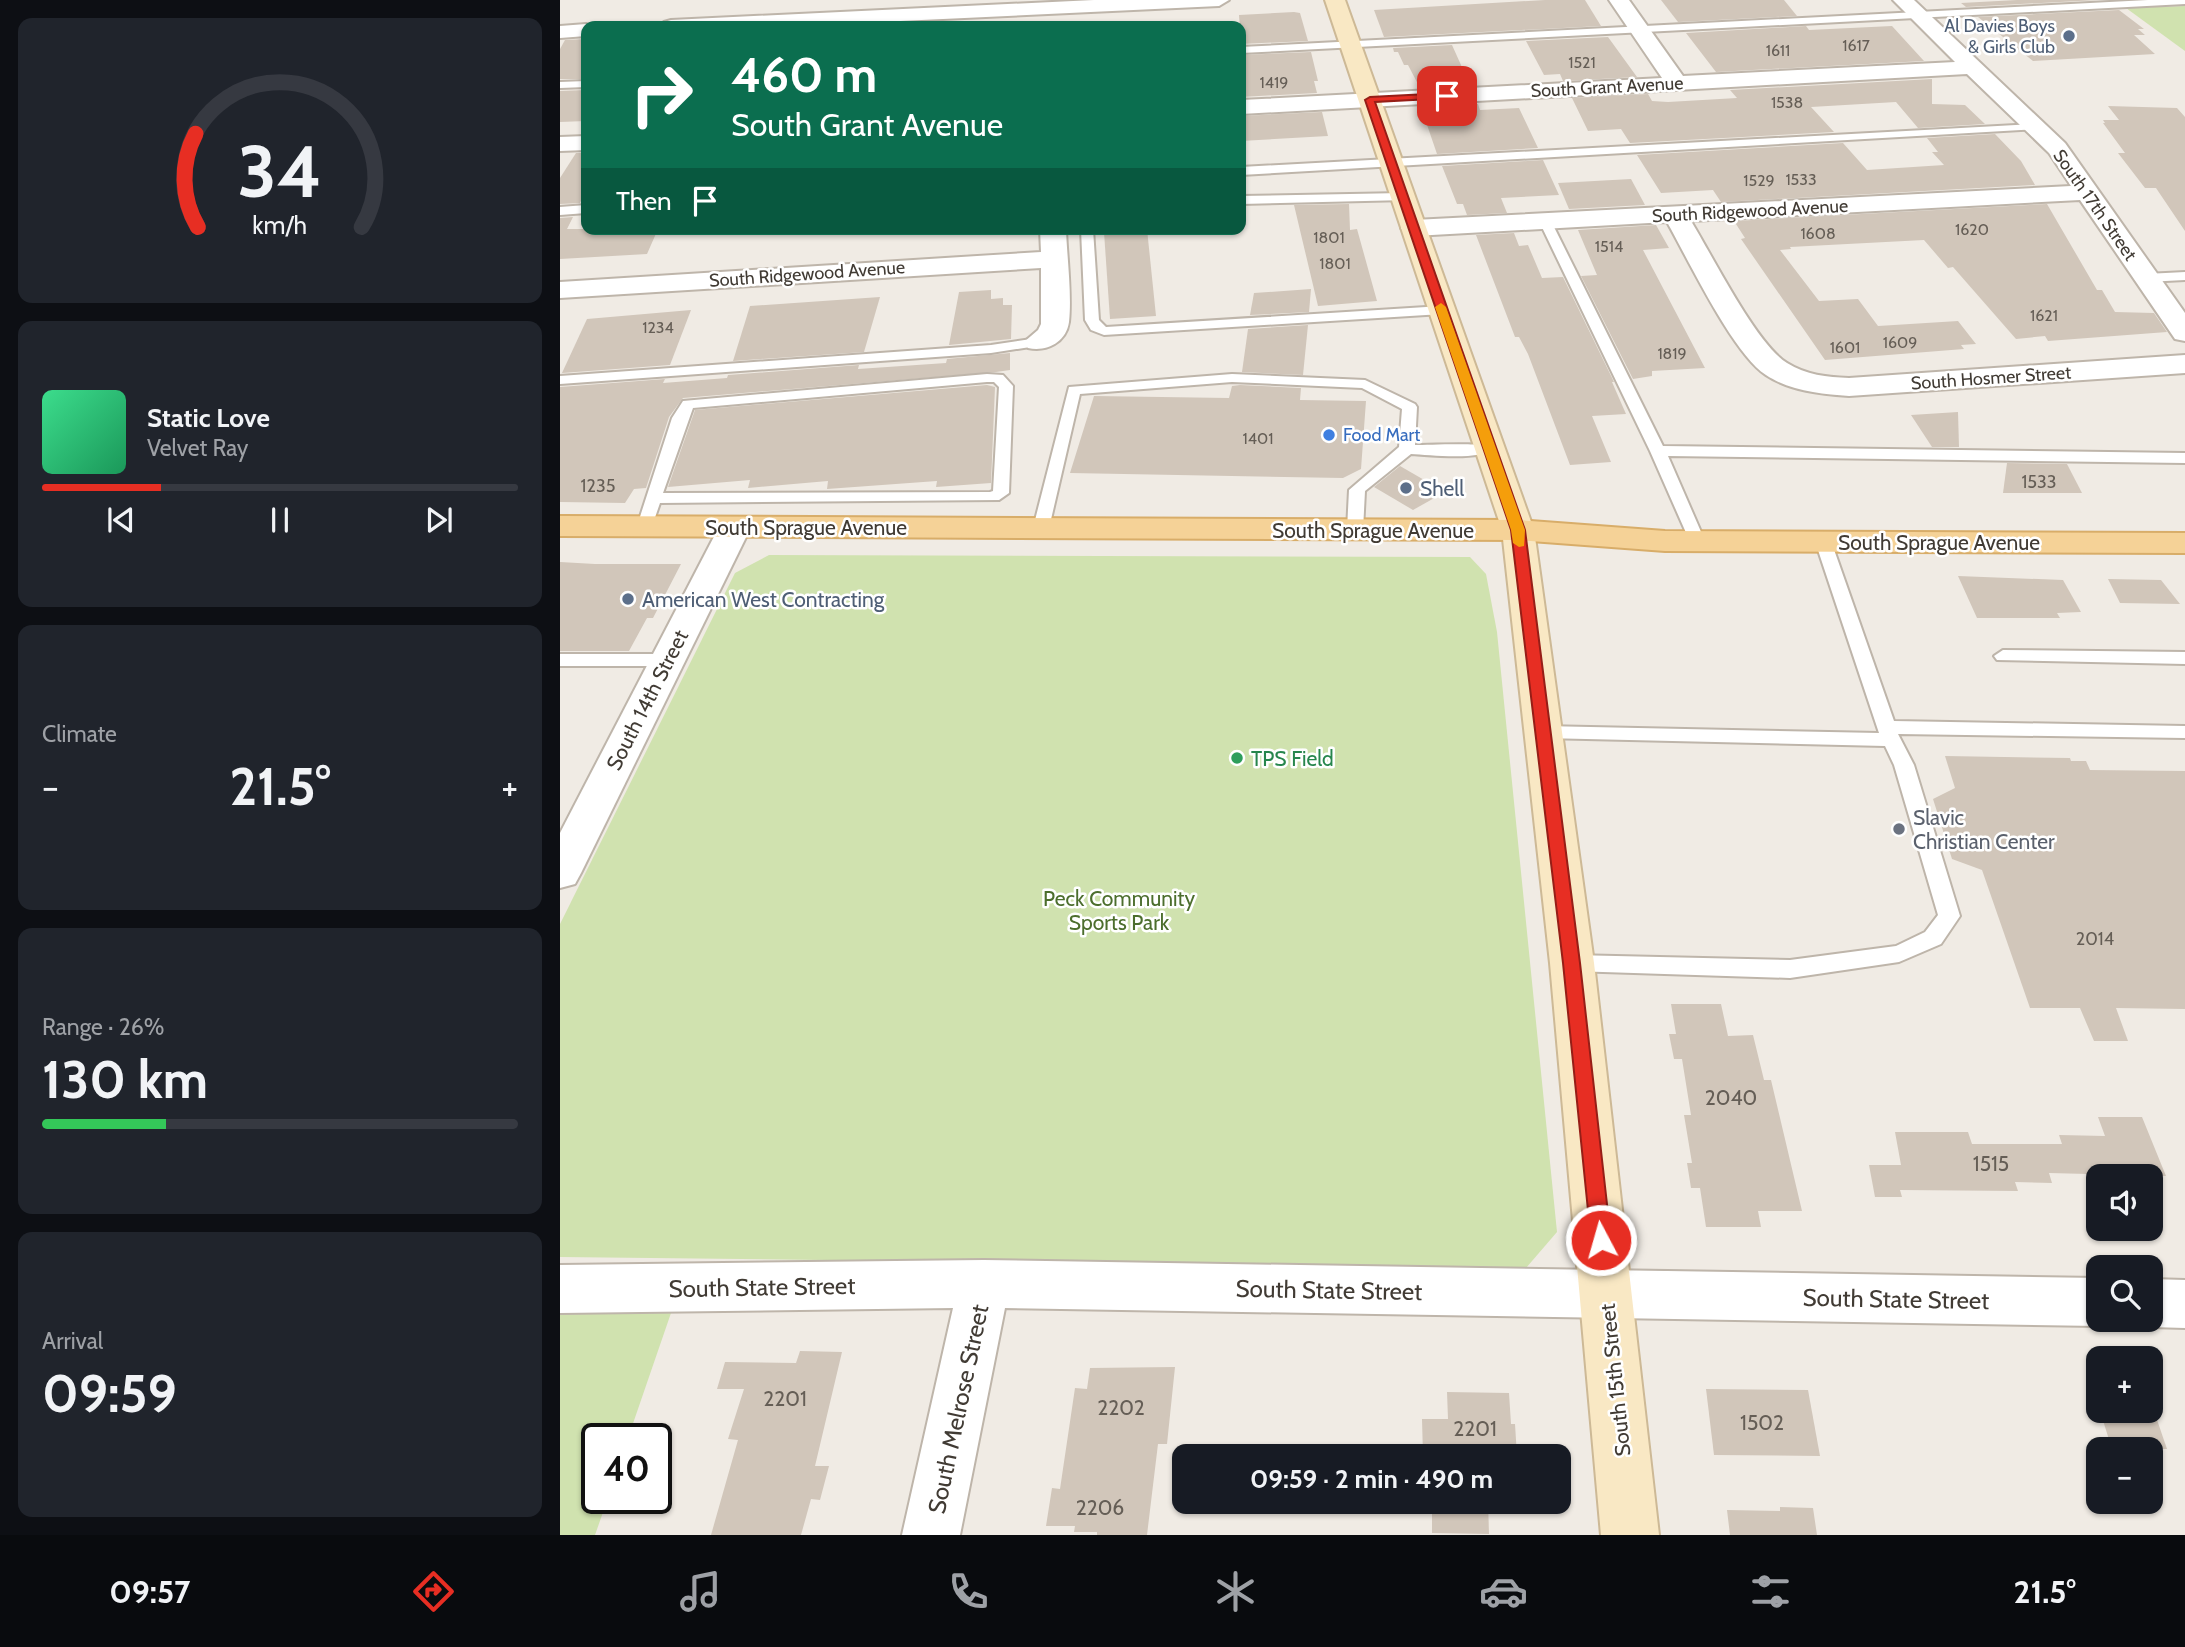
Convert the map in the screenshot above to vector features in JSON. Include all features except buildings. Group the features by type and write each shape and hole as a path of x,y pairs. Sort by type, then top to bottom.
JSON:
{"main road":[{"name":"South Sprague Avenue","path":"560,526 649,512 734,527 1518,530 1697,541 2185,542"}],"street":[{"path":"759,21 767,0"},
{"path":"786,21 1051,11 1219,0"},
{"name":"South 15th Street","path":"1335,0 1518,530 1572,963 1630,1535"},
{"path":"1619,0 1677,83"},
{"name":"South 17th Street","path":"1911,7 2057,148 2185,333"},
{"path":"560,32 581,30"},
{"name":"South Grant Avenue","path":"1246,107 1974,67"},
{"path":"560,144 581,143"},
{"name":"South Ridgewood Avenue","path":"1414,228 2086,192"},
{"name":"South Hosmer Street","path":"1675,215 1755,350 1771,366 1797,380 1830,386 1862,387 2185,364"},
{"path":"1038,342 1050,335 1055,324 1053,235"},
{"name":"South Ridgewood Avenue","path":"560,290 1054,259"},
{"name":"South 14th Street","path":"560,873 572,827 668,660 734,527"},
{"name":"South State Street","path":"560,1289 984,1284 2086,1302"},
{"name":"South Melrose Street","path":"931,1535 984,1284"},
{"path":"2163,1303 2185,1304"}],"lane":[{"path":"1246,50 1640,30 1911,7 2185,1"},
{"path":"560,85 581,84"},
{"path":"1246,171 2036,127"},
{"path":"1246,200 1403,197"},
{"path":"560,211 581,209"},
{"path":"1545,221 1658,451 1697,541"},
{"path":"1087,235 1091,320 1096,327 1104,331 1442,310"},
{"path":"2146,278 2185,276"},
{"path":"560,380 990,349 1038,342"},
{"path":"987,377 998,378 1006,386 1001,493 993,497 649,512 682,410 688,404 987,377"},
{"path":"1041,528 1074,390 1083,388 1232,378 1365,384 1410,407 1407,449"},
{"path":"1355,530 1357,489 1407,449 1455,451 1488,448"},
{"path":"1658,451 2185,458"},
{"path":"1572,963 1790,968 1899,954 1933,938 1949,916 1904,765 1888,734 1823,541"},
{"path":"2003,656 2185,658"},
{"path":"560,660 668,660"},
{"path":"1543,732 2185,732"}],"green space":[{"path":"2185,6 2185,51 2126,8"},
{"name":"Peck Community Sports Park","path":"769,555 1470,557 1486,574 1497,632 1557,1232 1526,1268 560,1257 560,924 735,573"},
{"path":"560,1312 671,1313 633,1423 581,1423 581,1514 602,1514 595,1535 560,1535"}],"slow traffic":[{"path":"1441,307 1518,530 1519,543"}],"place":[{"name":"Al Davies Boys & Girls Club","path":"2069,36"},
{"name":"Food Mart","path":"1329,435"},
{"name":"Shell","path":"1406,488"},
{"name":"American West Contracting","path":"628,599"},
{"name":"TPS Field","path":"1237,758"},
{"name":"Slavic Christian Center","path":"1899,829"}],"route":[{"path":"1447,96 1370,100 1518,530 1572,963 1601,1240"}]}
